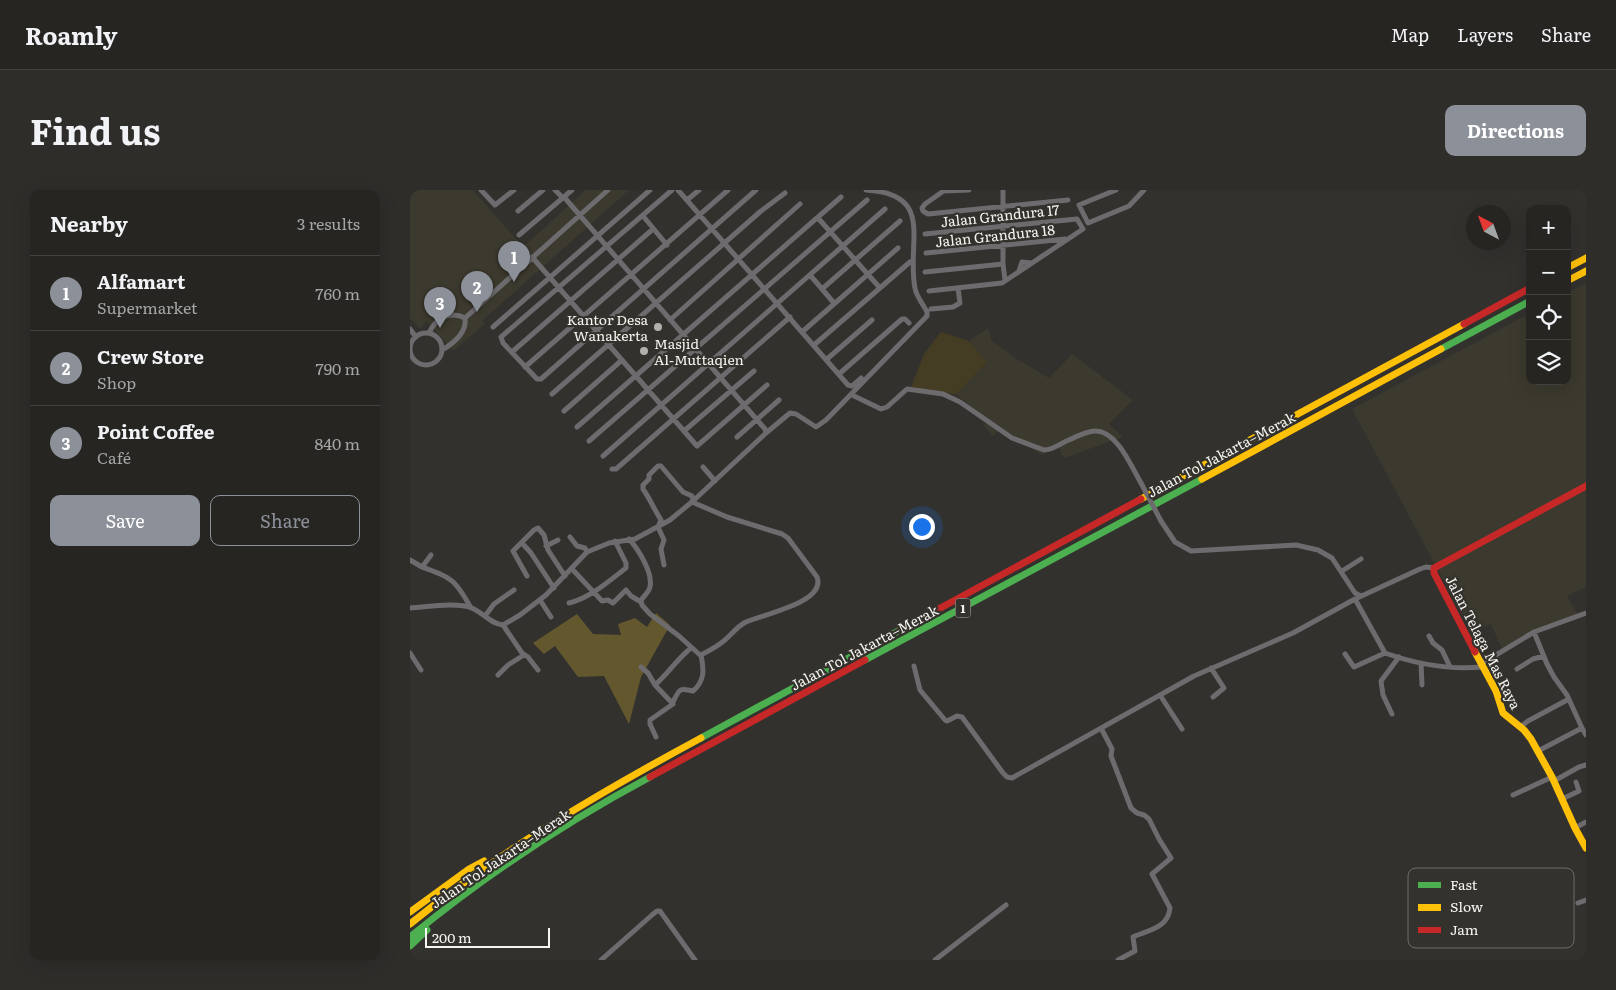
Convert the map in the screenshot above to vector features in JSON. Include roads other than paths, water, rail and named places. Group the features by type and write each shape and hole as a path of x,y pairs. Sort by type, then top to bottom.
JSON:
{"main road":[{"path":"1571,266 1586,258"},
{"path":"1571,279 1586,271"},
{"name":"Jalan Tol Jakarta–Merak","path":"410,924 473,874 522,841 631,776 1526,290"},
{"name":"Jalan Tol Jakarta–Merak","path":"410,937 453,903 528,850 629,788 1526,303"},
{"name":"Jalan Telaga Mas Raya","path":"1586,486 1434,568 1434,573 1496,691 1503,713 1528,735 1538,751 1586,848"},
{"path":"410,912 469,869 522,841"},
{"path":"410,946 453,903"}],"street":[{"path":"484,191 495,205 514,190"},
{"path":"518,212 543,190"},
{"path":"555,190 580,215 757,420 766,433"},
{"path":"520,235 572,190"},
{"path":"442,350 440,341 434,335 422,333 411,344 410,353 416,361 424,364 433,363 439,357 442,350 457,340 463,330 465,318 608,190"},
{"path":"493,327 650,190"},
{"path":"672,190 501,337 503,343 537,379 540,380 756,190"},
{"path":"678,190 850,386 854,385 861,378"},
{"path":"687,200 699,190"},
{"path":"525,366 667,245 728,190"},
{"path":"410,608 451,605 471,608 496,624 503,625 554,588 588,552 615,541 635,539 658,527 692,502 791,412 817,427 852,395 927,315 915,287 913,216 907,205 898,197 886,192 866,190"},
{"path":"969,190 944,191 925,204 922,208 923,211 928,214 1068,200"},
{"path":"1002,190 1005,280"},
{"path":"1116,190 1079,205 1088,223 1130,206 1144,190"},
{"path":"552,394 785,193"},
{"path":"578,426 841,197"},
{"path":"589,441 867,200"},
{"path":"670,320 800,204"},
{"path":"603,456 885,209"},
{"path":"642,216 667,245"},
{"path":"818,218 880,288"},
{"name":"Jalan Grandura 17","path":"925,234 1076,219 1082,230 1067,239"},
{"path":"822,288 900,221"},
{"path":"512,352 654,229"},
{"path":"929,292 999,284 1067,239"},
{"name":"Jalan Grandura 18","path":"926,253 1067,239"},
{"path":"802,332 898,248"},
{"path":"532,257 696,446 767,385"},
{"path":"814,345 910,262"},
{"path":"925,272 1004,264"},
{"path":"810,275 834,303"},
{"path":"932,309 953,307 960,302 958,288"},
{"path":"430,333 434,325 442,318 452,315 465,318"},
{"path":"612,469 616,469 790,317"},
{"path":"839,374 902,319 905,319 908,323"},
{"path":"827,360 872,320"},
{"path":"410,329 416,337"},
{"path":"564,411 622,360"},
{"path":"410,364 416,361"},
{"path":"684,431 754,372"},
{"path":"852,395 881,409 887,407 906,389 943,394 967,405 1012,438 1044,450 1093,431 1102,432 1115,441 1168,534 1175,542 1191,551 1305,546 1323,552 1332,558 1358,597 1385,654"},
{"path":"737,437 779,400"},
{"path":"658,527 661,520 642,487 649,479 649,475 658,466 661,466 668,472 669,477 683,492 692,496 692,502"},
{"path":"703,467 714,481"},
{"path":"692,502 727,517 782,534 788,538 815,574 819,584 816,590 802,601 744,623 724,641 702,655"},
{"path":"658,527 664,537 661,548 664,565"},
{"path":"527,576 513,551 522,544 531,532 538,528 544,535 546,546 565,576"},
{"path":"570,537 577,546 585,548 588,552"},
{"path":"546,546 558,540"},
{"path":"630,540 644,558 650,584 649,590 641,602"},
{"path":"569,603 579,601 626,568 626,564 615,541"},
{"path":"522,544 531,553 554,588"},
{"path":"422,567 431,555"},
{"path":"1342,571 1361,559"},
{"path":"410,560 451,579 464,595 471,608"},
{"path":"914,666 920,690 945,720 948,721 958,716 962,717 1003,773 1007,777 1012,778 1194,676 1293,633 1358,597 1420,569 1426,567 1434,568"},
{"path":"572,569 604,602 608,600 613,602 626,590 631,596 641,602 650,614 679,636 696,653 702,655"},
{"path":"485,616 494,604 514,590"},
{"path":"540,600 551,616"},
{"path":"1345,654 1354,667 1385,654 1450,667 1482,665 1534,632 1586,613"},
{"path":"503,625 524,655 528,657 538,670"},
{"path":"1534,632 1554,677 1569,699 1586,735"},
{"path":"1429,636 1433,643 1442,650 1450,667"},
{"path":"656,685 680,657 691,648"},
{"path":"410,653 421,670"},
{"path":"498,675 508,665 524,655"},
{"path":"656,737 650,720 670,707 679,690 684,688 693,691 700,683 703,674 702,655"},
{"path":"1518,669 1544,656"},
{"path":"1392,714 1383,695 1381,681 1399,657"},
{"path":"1421,662 1422,685"},
{"path":"641,667 648,672 656,685 672,702"},
{"path":"1211,668 1224,688 1213,697"},
{"path":"1160,695 1182,729"},
{"path":"1520,727 1569,699"},
{"path":"1579,722 1586,719"},
{"path":"1101,728 1112,749 1111,756 1113,762 1132,808 1137,813 1150,819 1159,839 1171,858 1152,874 1170,908 1167,920 1161,926 1133,937 1134,952 1118,960"},
{"path":"1538,751 1582,728"},
{"path":"1513,794 1586,765"},
{"path":"1562,798 1578,792 1576,782"},
{"path":"1575,828 1586,822"},
{"path":"1578,904 1586,900"},
{"path":"935,960 1006,905"},
{"path":"601,960 660,910 695,960"}],"place":[{"name":"Alfamart","path":"514,282"},
{"name":"Crew Store","path":"477,312"},
{"name":"Kantor Desa Wanakerta","path":"658,327"},
{"name":"Point Coffee","path":"440,328"},
{"name":"Masjid Al-Muttaqien","path":"644,351"}]}
